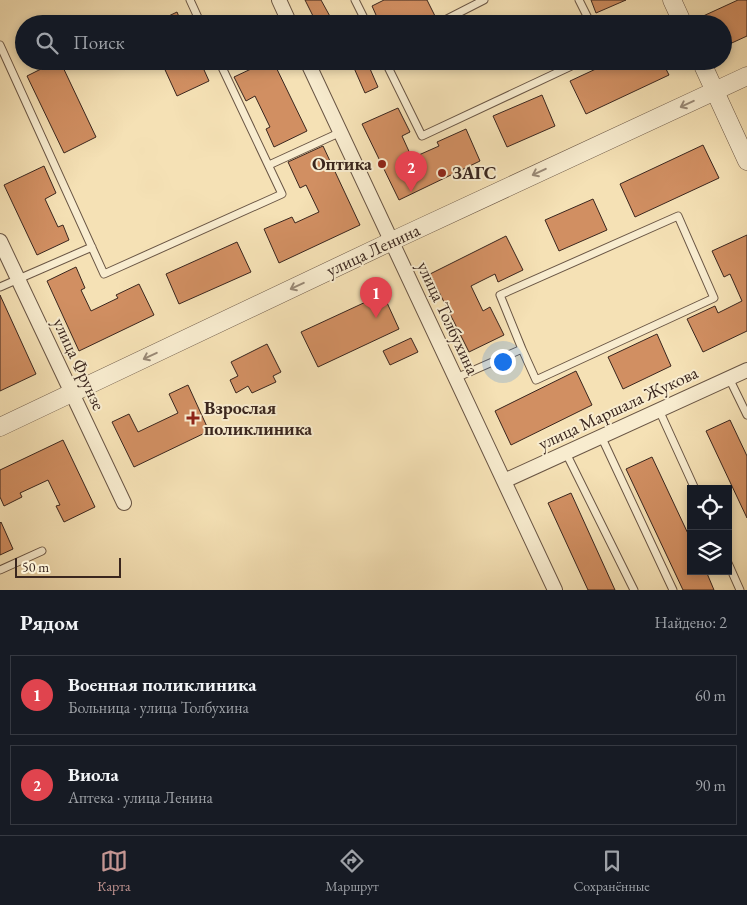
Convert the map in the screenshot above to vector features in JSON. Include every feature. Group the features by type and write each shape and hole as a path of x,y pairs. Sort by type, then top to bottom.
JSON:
{"street":[{"path":"279,0 286,15"},
{"path":"672,0 679,15"},
{"name":"улица Толбухина","path":"312,70 555,590"},
{"path":"705,70 747,161"},
{"name":"улица Ленина","path":"0,427 392,241 747,76"},
{"name":"улица Фрунзе","path":"0,241 124,504"},
{"name":"улица Маршала Жукова","path":"504,481 747,370"}],"lane":[{"path":"190,0 197,15"},
{"path":"355,0 362,15"},
{"path":"455,15 484,0"},
{"path":"580,0 587,15"},
{"path":"0,45 104,274 282,194 223,70"},
{"path":"389,70 422,136 563,70"},
{"path":"269,165 341,132"},
{"path":"678,216 714,298 536,380 522,349 500,295 678,216"},
{"path":"0,288 92,247"},
{"path":"456,378 522,349"},
{"path":"729,378 747,415"},
{"path":"660,410 693,485"},
{"path":"601,436 674,590"},
{"path":"566,452 634,590"},
{"path":"0,570 42,551"},
{"path":"732,572 740,590"}],"building":[{"path":"305,0 321,0 329,15 312,15"},
{"path":"384,0 427,0 434,15 376,15 372,6"},
{"path":"591,0 626,0 596,13"},
{"path":"738,0 747,0 747,36 732,43 732,15 705,15"},
{"path":"39,70 64,70 96,137 64,153 27,76"},
{"path":"165,70 204,70 209,81 177,96"},
{"path":"249,70 277,70 307,131 274,147 266,129 270,127 255,96 246,101 234,77"},
{"path":"355,70 371,70 378,87 365,93"},
{"path":"594,70 666,70 669,75 586,114 570,81"},
{"path":"542,95 555,126 507,147 493,116"},
{"path":"398,108 410,132 402,136 412,158 439,146 437,142 466,129 480,161 399,200 362,124"},
{"path":"703,145 719,178 635,217 620,184"},
{"path":"323,146 360,225 279,263 264,229 292,217 295,223 319,212 306,185 300,188 288,162"},
{"path":"44,166 56,193 45,199 58,227 63,225 69,240 37,255 4,185"},
{"path":"593,199 607,230 559,251 545,220"},
{"path":"747,235 747,331 703,352 687,319 715,306 718,313 742,301 730,274 724,277 712,251"},
{"path":"506,236 523,270 498,282 495,274 471,286 483,311 490,307 504,335 469,352 430,274"},
{"path":"237,242 251,272 179,304 166,274"},
{"path":"76,267 85,288 81,290 91,311 118,298 116,295 139,284 154,315 79,351 47,281"},
{"path":"383,294 399,329 318,367 301,332"},
{"path":"0,295 36,374 0,391"},
{"path":"657,334 671,366 623,389 608,357"},
{"path":"411,338 418,352 390,365 383,351"},
{"path":"267,344 281,372 273,376 276,382 252,393 248,386 236,393 230,380 238,376 231,362"},
{"path":"576,371 592,405 511,445 495,411"},
{"path":"188,385 209,431 134,467 112,422 129,414 138,432 178,413 169,394"},
{"path":"730,420 747,456 747,518 732,485 706,431"},
{"path":"63,440 95,507 64,522 56,506 60,505 48,480 20,493 22,497 4,506 0,497 0,470"},
{"path":"652,457 687,531 687,575 708,575 714,590 683,590 626,469"},
{"path":"571,493 615,590 588,590 548,503"},
{"path":"0,523 13,549 0,555"}],"place":[{"name":"Оптика","path":"382,164"},
{"name":"ЗАГС","path":"442,173"},
{"name":"Виола","path":"411,192"},
{"name":"Военная поликлиника","path":"376,318"},
{"name":"Взрослая поликлиника","path":"193,418"}]}
